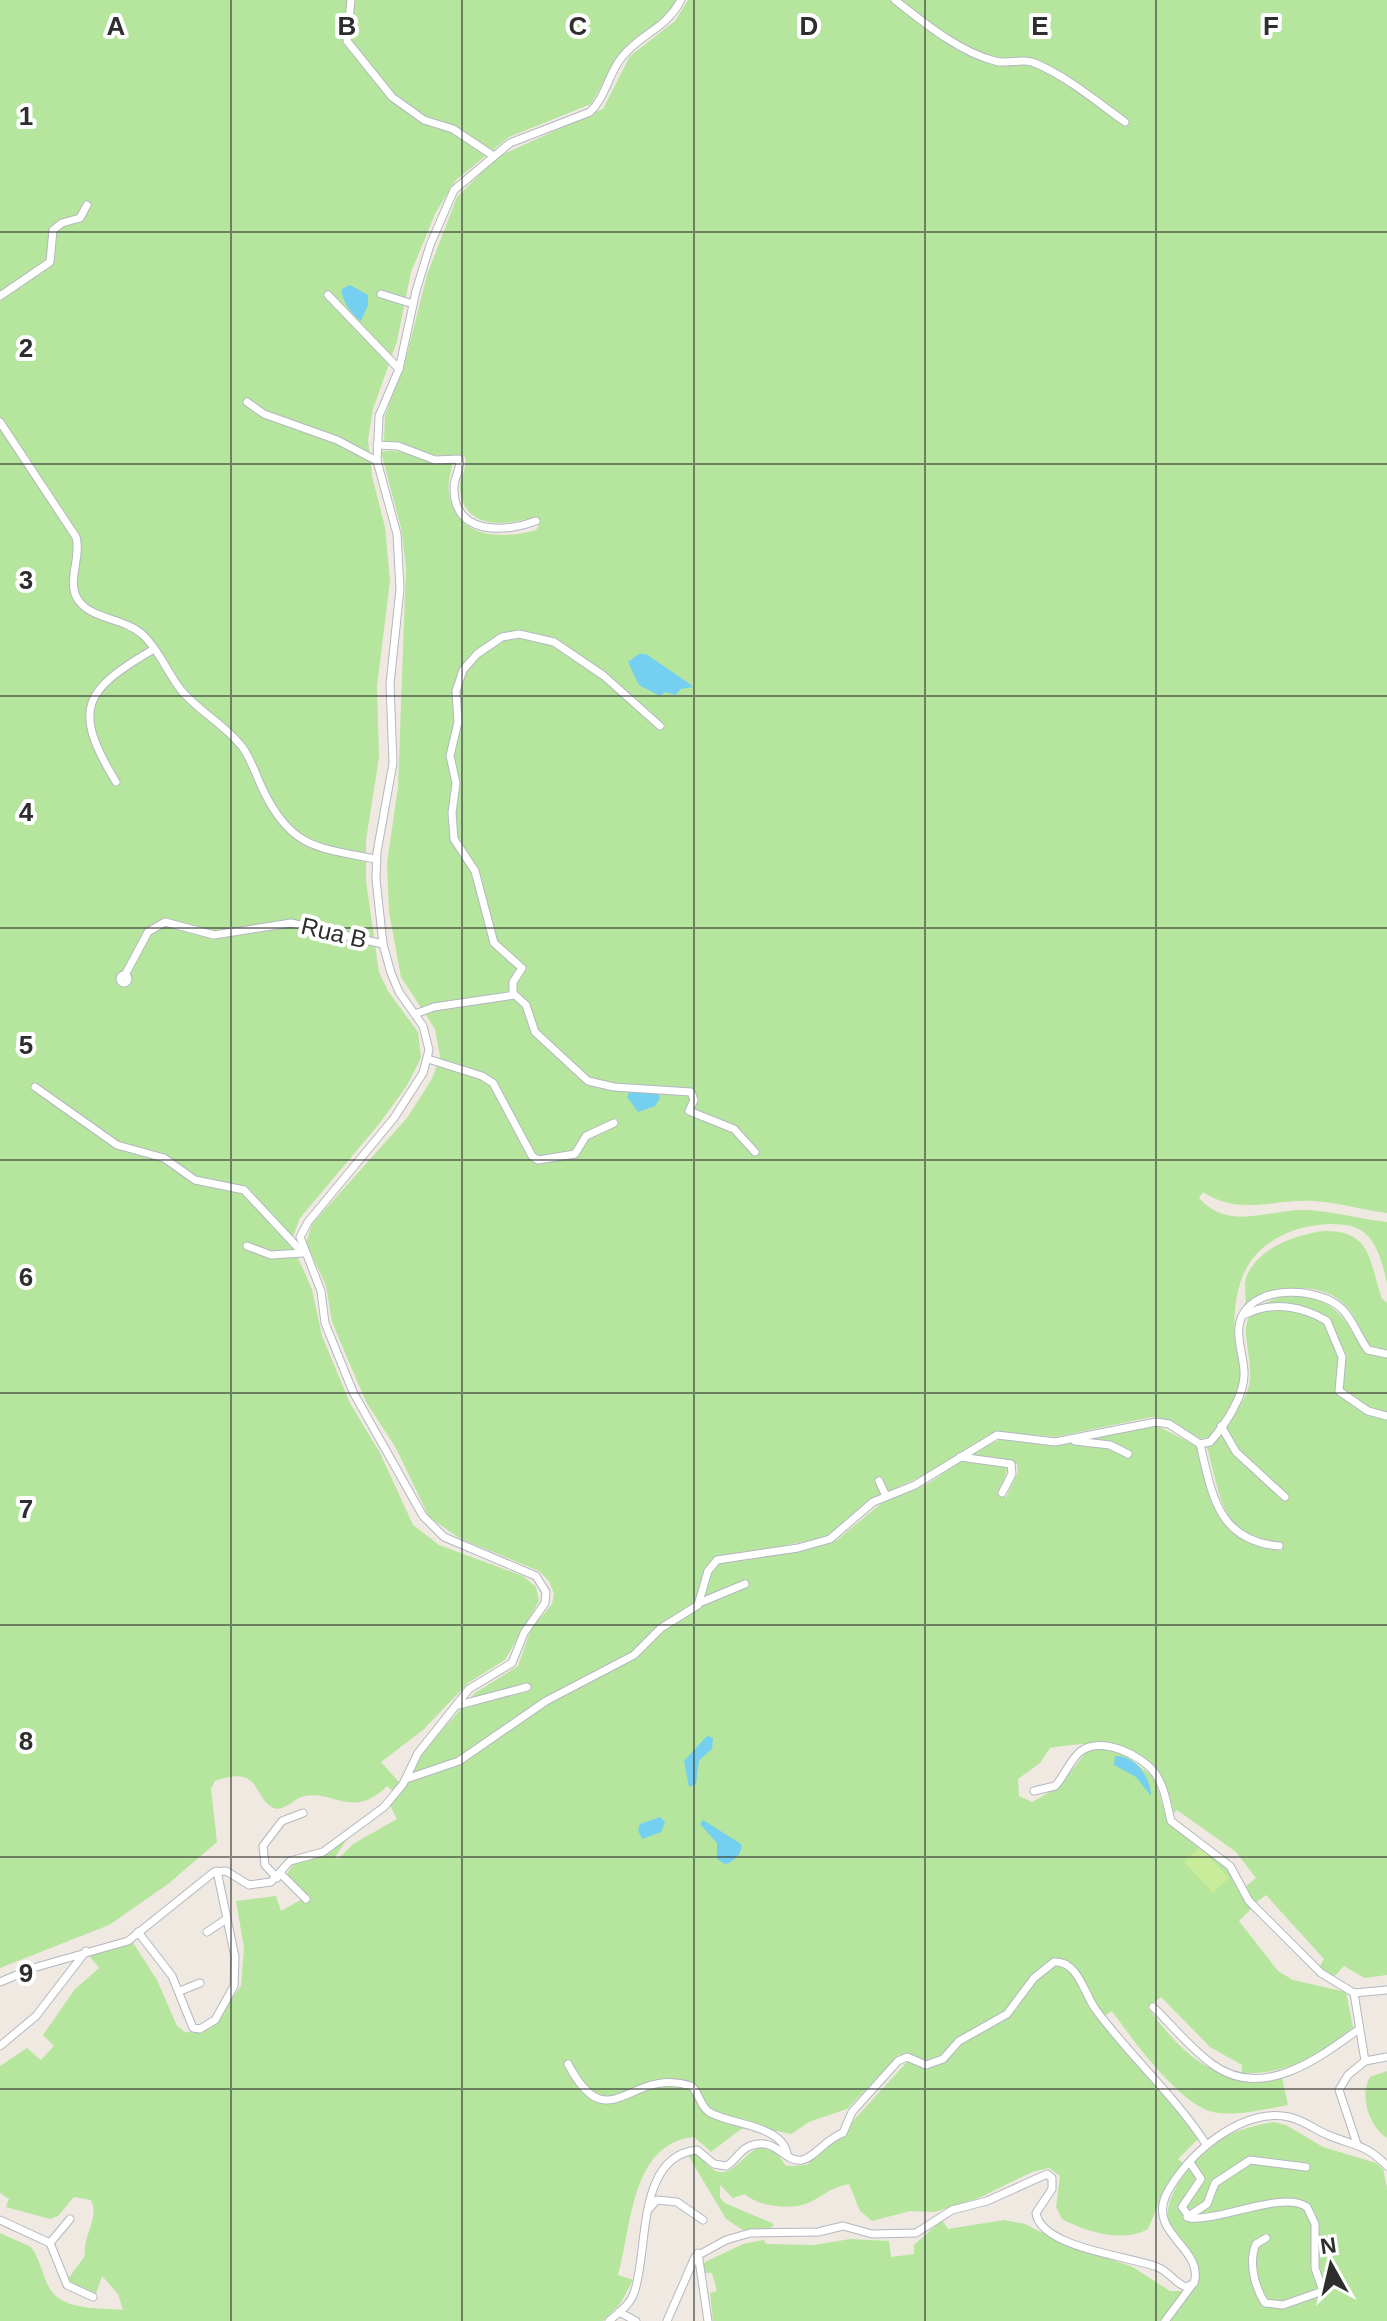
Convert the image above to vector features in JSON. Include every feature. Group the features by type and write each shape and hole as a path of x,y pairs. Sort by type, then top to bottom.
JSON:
{"street":[{"path":"351,0 347,41 384,89 424,120 453,129 492,155"},
{"path":"0,1982 86,1951 128,1941 213,1872 226,1871 249,1885 266,1884 279,1876 292,1859 323,1852 380,1810 404,1782 418,1753 473,1685 501,1673 512,1663 524,1633 545,1603 546,1592 536,1576 444,1537 423,1516 353,1392 325,1323 318,1283 299,1242 304,1227 394,1118 418,1082 428,1059 428,1037 395,984 383,944 376,859 393,763 390,684 400,589 397,534 377,461 377,445 379,416 399,369 413,304 446,204 460,184 492,155 526,136 590,112 624,54 663,26 681,0"},
{"path":"895,0 935,30 985,57 1003,62 1021,59 1038,64 1125,122"},
{"path":"0,296 50,262 53,230 80,218 87,205"},
{"path":"381,294 413,304"},
{"path":"328,295 399,369"},
{"path":"247,402 271,418 337,440 377,461"},
{"path":"0,422 76,537 79,553 73,583 79,602 94,612 130,625 154,649 181,690 245,751 275,813 290,833 322,850 376,859"},
{"path":"377,445 398,446 435,460 459,459 455,498 465,517 475,526 508,528 536,521"},
{"path":"513,994 513,982 522,968 494,943 475,871 458,848 453,830 456,783 450,756 458,722 457,686 463,670 477,654 502,637 519,634 554,642 604,676 660,726"},
{"path":"116,782 92,740 92,702 103,681 154,649"},
{"name":"Rua B","path":"125,975 151,927 165,922 214,935 291,923 383,944"},
{"path":"415,1014 427,1008 513,994 526,1005 535,1032 588,1081 605,1086 691,1092 694,1098 689,1111 734,1129 755,1152"},
{"path":"428,1059 482,1076 493,1083 532,1156 542,1161 577,1153 586,1136 614,1123"},
{"path":"35,1087 99,1135 125,1149 164,1158 188,1177 244,1190 303,1253"},
{"path":"247,1246 271,1255 303,1253"},
{"path":"1200,1444 1210,1442 1244,1381 1239,1344 1241,1318 1255,1303 1277,1294 1317,1297 1340,1306 1368,1350 1387,1354"},
{"path":"1241,1318 1259,1308 1285,1306 1323,1318 1333,1329 1342,1357 1339,1391 1368,1411 1387,1416"},
{"path":"699,1604 708,1571 717,1560 820,1544 840,1533 873,1502 915,1485 997,1435 1045,1442 1069,1440 1126,1425 1169,1424 1200,1444 1227,1525 1258,1544 1279,1546"},
{"path":"1221,1426 1236,1452 1285,1497"},
{"path":"1069,1440 1110,1445 1128,1454"},
{"path":"960,1457 1011,1464 1012,1474 1002,1493"},
{"path":"879,1481 886,1496"},
{"path":"404,1782 459,1761 546,1701 634,1655 661,1628 699,1604 745,1584"},
{"path":"459,1705 527,1687"},
{"path":"1034,1791 1055,1786 1077,1755 1087,1748 1108,1746 1135,1758 1156,1775 1172,1822 1230,1866 1249,1901 1315,1969 1354,1993 1387,1990"},
{"path":"303,1813 282,1821 263,1846 265,1865 306,1899"},
{"path":"138,1932 162,1960 180,1991 193,2028 200,2029 216,2019 233,1989 236,1965 213,1872"},
{"path":"207,1932 225,1920"},
{"path":"0,2046 36,2016 86,1951"},
{"path":"609,2321 635,2291 646,2239 646,2205 665,2168 689,2151 700,2151 720,2166 731,2164 746,2147 760,2144 779,2148 797,2160 806,2159 825,2141 839,2134 869,2093 898,2061 907,2057 926,2065 943,2059 959,2041 1013,2009 1034,1978 1058,1961 1074,1970 1091,2004 1187,2116 1206,2144"},
{"path":"53,1962 64,1977"},
{"path":"180,1991 200,1983"},
{"path":"1354,1993 1365,2061"},
{"path":"1153,2007 1211,2064 1240,2076 1296,2071 1359,2029"},
{"path":"1357,2144 1339,2090 1348,2075 1365,2061 1387,2057"},
{"path":"568,2064 586,2090 607,2102 616,2102 650,2083 670,2081 691,2086 704,2108 774,2137 785,2145 788,2155"},
{"path":"1165,2321 1196,2276 1163,2220 1170,2190 1206,2144 1240,2125 1282,2116 1368,2147 1386,2164"},
{"path":"1187,2217 1207,2204 1215,2183 1250,2160 1306,2167"},
{"path":"1187,2217 1182,2207 1201,2179 1191,2164"},
{"path":"667,2321 698,2253 726,2240 754,2233 820,2231 843,2226 872,2234 916,2233 948,2212 987,2201 1047,2174 1052,2178 1052,2188 1036,2213 1039,2222 1047,2229 1085,2248 1159,2268 1182,2287 1192,2285"},
{"path":"645,2223 651,2205 659,2200 677,2202 703,2220"},
{"path":"1187,2217 1215,2218 1288,2201 1301,2203 1315,2222 1314,2267 1323,2291 1283,2305 1265,2303 1255,2285 1252,2255 1256,2244 1266,2238"},
{"path":"50,2243 70,2219"},
{"path":"0,2220 50,2243 67,2285 93,2297"},
{"path":"698,2253 708,2321"},
{"path":"619,2312 636,2321"}],"green space":[{"path":"0,0 678,0 662,22 620,53 591,104 509,137 456,180 436,212 411,272 397,341 373,409 368,440 372,476 385,527 390,581 377,686 379,757 366,840 366,881 379,972 388,991 418,1032 421,1058 406,1087 379,1124 300,1218 291,1242 312,1289 322,1336 350,1403 380,1453 413,1525 439,1545 523,1576 536,1587 539,1601 505,1660 468,1683 423,1730 381,1762 399,1782 393,1791 387,1786 375,1796 354,1803 316,1795 305,1796 277,1809 263,1799 250,1780 231,1777 215,1781 211,1789 217,1842 168,1884 109,1925 0,1968"},
{"path":"688,0 1387,0 1387,1213 1313,1201 1243,1205 1216,1199 1203,1192 1199,1198 1223,1214 1236,1216 1306,1210 1387,1222 1387,1284 1373,1243 1354,1227 1329,1224 1311,1226 1271,1241 1250,1263 1238,1291 1234,1323 1239,1383 1227,1411 1209,1437 1201,1439 1169,1420 1152,1417 1055,1437 994,1432 927,1474 875,1497 827,1537 713,1560 706,1568 697,1603 633,1654 539,1702 462,1756 411,1774 426,1748 475,1693 518,1666 531,1629 552,1604 554,1594 549,1581 539,1571 459,1538 429,1517 396,1448 366,1402 332,1322 326,1286 306,1242 312,1224 407,1118 432,1079 440,1056 435,1029 401,977 389,912 387,863 398,787 406,568 401,528 381,452 395,451 452,463 449,494 461,520 471,527 495,535 508,535 536,530 539,525 531,518 497,523 476,518 468,511 460,488 465,457 433,455 384,441 385,416 405,362 427,275 457,197 497,157 603,109 630,56 675,21"},
{"path":"1323,1231 1351,1236 1366,1251 1382,1299 1387,1303 1387,1350 1368,1345 1346,1306 1323,1292 1296,1288 1269,1294 1245,1307 1247,1275 1261,1257 1291,1239"},
{"path":"1297,1296 1323,1302 1341,1316 1363,1351 1387,1356 1387,1975 1365,1978 1344,1966 1334,1977 1319,1968 1324,1959 1266,1895 1254,1904 1245,1887 1256,1878 1236,1852 1177,1810 1174,1813 1156,1772 1144,1759 1129,1750 1094,1744 1050,1748 1040,1763 1018,1779 1019,1796 1032,1802 1059,1787 1087,1751 1101,1747 1122,1753 1154,1777 1167,1820 1232,1873 1251,1909 1239,1921 1278,1971 1293,1980 1346,1992 1353,2027 1302,2062 1258,2073 1242,2073 1242,2065 1210,2047 1161,1997 1148,2008 1176,2042 1205,2065 1238,2077 1282,2078 1288,2105 1241,2113 1213,2112 1200,2107 1157,2069 1112,2011 1101,2018 1199,2138 1178,2159 1185,2165 1165,2188 1148,2229 1127,2235 1105,2234 1062,2219 1056,2207 1060,2176 1049,2168 1032,2172 981,2197 935,2212 910,2211 872,2221 860,2211 849,2184 808,2203 788,2207 764,2204 745,2194 733,2198 720,2185 720,2198 725,2203 774,2224 770,2229 743,2230 726,2219 688,2155 698,2153 718,2172 730,2170 760,2147 777,2153 786,2166 807,2165 825,2146 845,2137 852,2122 907,2062 900,2054 847,2109 809,2122 791,2134 762,2128 741,2129 711,2152 694,2137 673,2143 657,2154 637,2191 618,2275 633,2280 620,2304 603,2321 0,2321 0,2233 31,2247 50,2289 64,2302 123,2310 118,2294 102,2276 96,2294 74,2286 68,2279 85,2256 93,2214 91,2200 74,2197 58,2216 50,2219 6,2207 9,2199 0,2193 0,2066 27,2048 41,2060 54,2046 43,2035 75,1989 99,1968 88,1954 132,1941 157,1980 177,2026 185,2032 202,2033 214,2024 241,1986 244,1948 236,1901 276,1896 281,1911 306,1897 286,1875 296,1861 352,1832 335,1857 338,1859 353,1844 397,1819 390,1805 408,1781 467,1760 550,1702 638,1655 659,1632 702,1605 708,1576 717,1562 788,1552 837,1540 883,1502 929,1483 962,1460 1008,1466 1000,1493 1006,1497 1018,1472 1017,1464 968,1455 1001,1439 1060,1445 1156,1425 1196,1446 1221,1516 1230,1528 1242,1539 1282,1551 1281,1544 1261,1539 1234,1523 1220,1498 1207,1447 1221,1435 1247,1391 1250,1379 1246,1340 1248,1319 1264,1303"},
{"path":"1200,1847 1229,1878 1213,1893 1184,1862"},
{"path":"1387,2071 1387,2138 1371,2119 1365,2093 1370,2077"},
{"path":"1273,2122 1286,2125 1323,2147 1376,2163 1383,2169 1387,2187 1387,2321 713,2321 710,2293 717,2291 712,2273 705,2273 703,2263 743,2244 764,2240 766,2244 814,2245 850,2239 889,2241 891,2257 914,2254 914,2245 942,2220 948,2229 1004,2220 1025,2224 1070,2247 1131,2266 1170,2291 1191,2291 1199,2276 1168,2222 1170,2201 1175,2190 1189,2168 1214,2143 1227,2135"}],"water":[{"path":"350,285 368,295 368,305 361,321 343,297 342,289"},
{"path":"639,654 646,654 693,687 681,689 675,695 665,692 660,696 639,685 628,662"},
{"path":"630,1091 658,1093 660,1098 655,1106 638,1112 627,1097"},
{"path":"707,1736 713,1738 712,1749 699,1760 696,1784 689,1787 684,1761"},
{"path":"1115,1756 1129,1759 1140,1768 1151,1796 1136,1777 1114,1765"},
{"path":"660,1817 665,1822 661,1832 642,1839 638,1830 640,1824"},
{"path":"703,1820 741,1844 741,1850 734,1859 725,1864 717,1859 717,1843 700,1824"}]}
